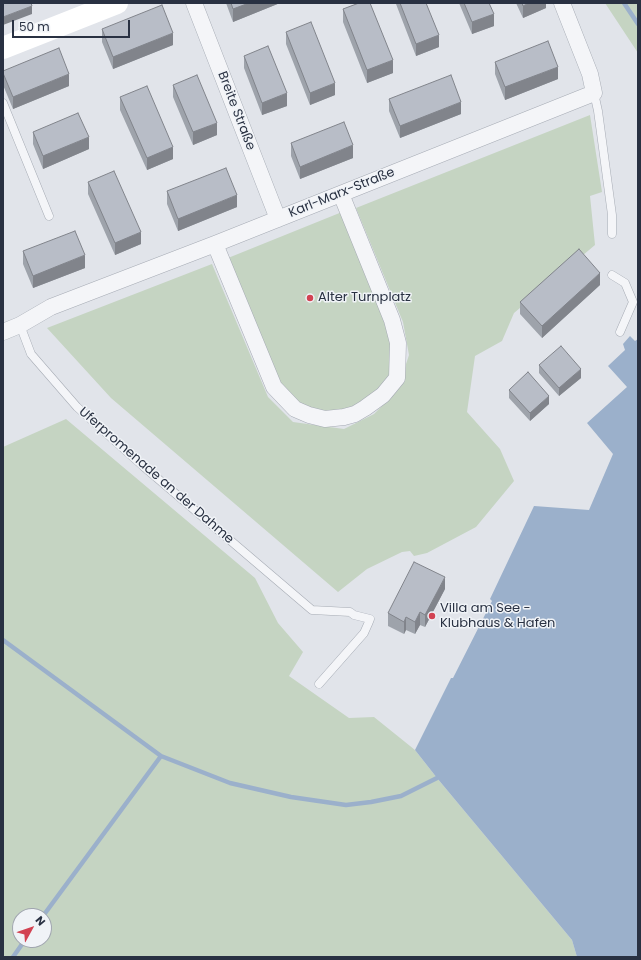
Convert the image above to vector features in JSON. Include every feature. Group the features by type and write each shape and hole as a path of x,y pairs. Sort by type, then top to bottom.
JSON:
{"main road":[{"path":"3,48 117,3"}],"street":[{"name":"Breite Straße","path":"194,3 278,219"},
{"path":"562,3 590,74 594,93"},
{"name":"Karl-Marx-Straße","path":"3,332 20,325 51,307 215,244 594,93"},
{"path":"215,244 274,387 295,409 309,415 324,419 344,417 355,414 382,395 397,378 398,343 392,320 341,194"}],"lane":[{"path":"594,93 598,111 611,207 612,234"},
{"path":"3,103 49,216"},
{"path":"612,275 625,283 633,302 620,332"},
{"name":"Uferpromenade an der Dahme","path":"20,325 31,354 77,408 312,610 350,612 354,615 370,619 364,633 319,684"}],"green space":[{"path":"605,3 638,3 638,53"},
{"path":"590,115 602,192 590,196 595,245 514,313 502,341 475,356 467,412 500,449 514,481 476,527 427,553 414,556 410,551 402,552 367,569 338,592 111,398 47,328 212,264 268,397 293,422 344,429 374,414 397,391 409,355 403,322 356,208"},
{"name":"Alter Turnplatz","path":"342,212 391,337 391,371 381,388 363,404 341,412 319,412 297,405 280,389 228,258"},
{"path":"66,419 255,578 278,623 303,652 289,676 349,718 374,717 415,750 572,940 577,957 3,957 3,447"}],"water":[{"path":"630,336 635,341 638,339 638,957 577,957 572,940 415,750 492,601 490,599 534,506 589,510 613,454 587,423 627,387 608,366 625,350 623,344"}],"building":[{"path":"3,3 31,3 32,6 3,17"},
{"path":"231,3 249,3 233,9"},
{"path":"359,3 370,3 393,60 367,70 343,9"},
{"path":"400,3 426,3 439,35 416,44"},
{"path":"464,3 489,3 494,14 472,22"},
{"path":"522,3 529,3 523,6"},
{"path":"162,5 173,33 113,57 102,29"},
{"path":"311,22 335,83 310,93 286,32"},
{"path":"548,41 558,67 505,87 495,62"},
{"path":"268,46 287,93 262,103 244,56"},
{"path":"59,48 69,74 13,97 3,71"},
{"path":"197,75 217,123 193,132 173,85"},
{"path":"451,75 461,102 400,126 389,99"},
{"path":"147,86 173,147 147,158 120,97"},
{"path":"78,113 89,137 43,156 33,132"},
{"path":"344,122 353,145 300,167 291,143"},
{"path":"226,168 237,195 178,219 167,191"},
{"path":"114,171 141,232 115,243 88,182"},
{"path":"75,231 85,255 33,276 23,251"},
{"path":"579,249 600,273 542,326 520,302"},
{"path":"561,346 581,369 559,388 539,365"},
{"path":"528,372 549,396 530,413 509,390"},
{"path":"414,562 445,577 425,615 420,612 415,622 406,617 404,622 388,613"}],"waterway":[{"path":"624,3 638,24"},
{"path":"3,640 161,756 230,783 291,797 346,805 401,796 437,778"},
{"path":"49,908 161,756"},
{"path":"13,957 19,948"}],"place":[{"name":"Alter Turnplatz","path":"310,298"},
{"name":"Villa am See - Klubhaus & Hafen","path":"432,616"}]}
